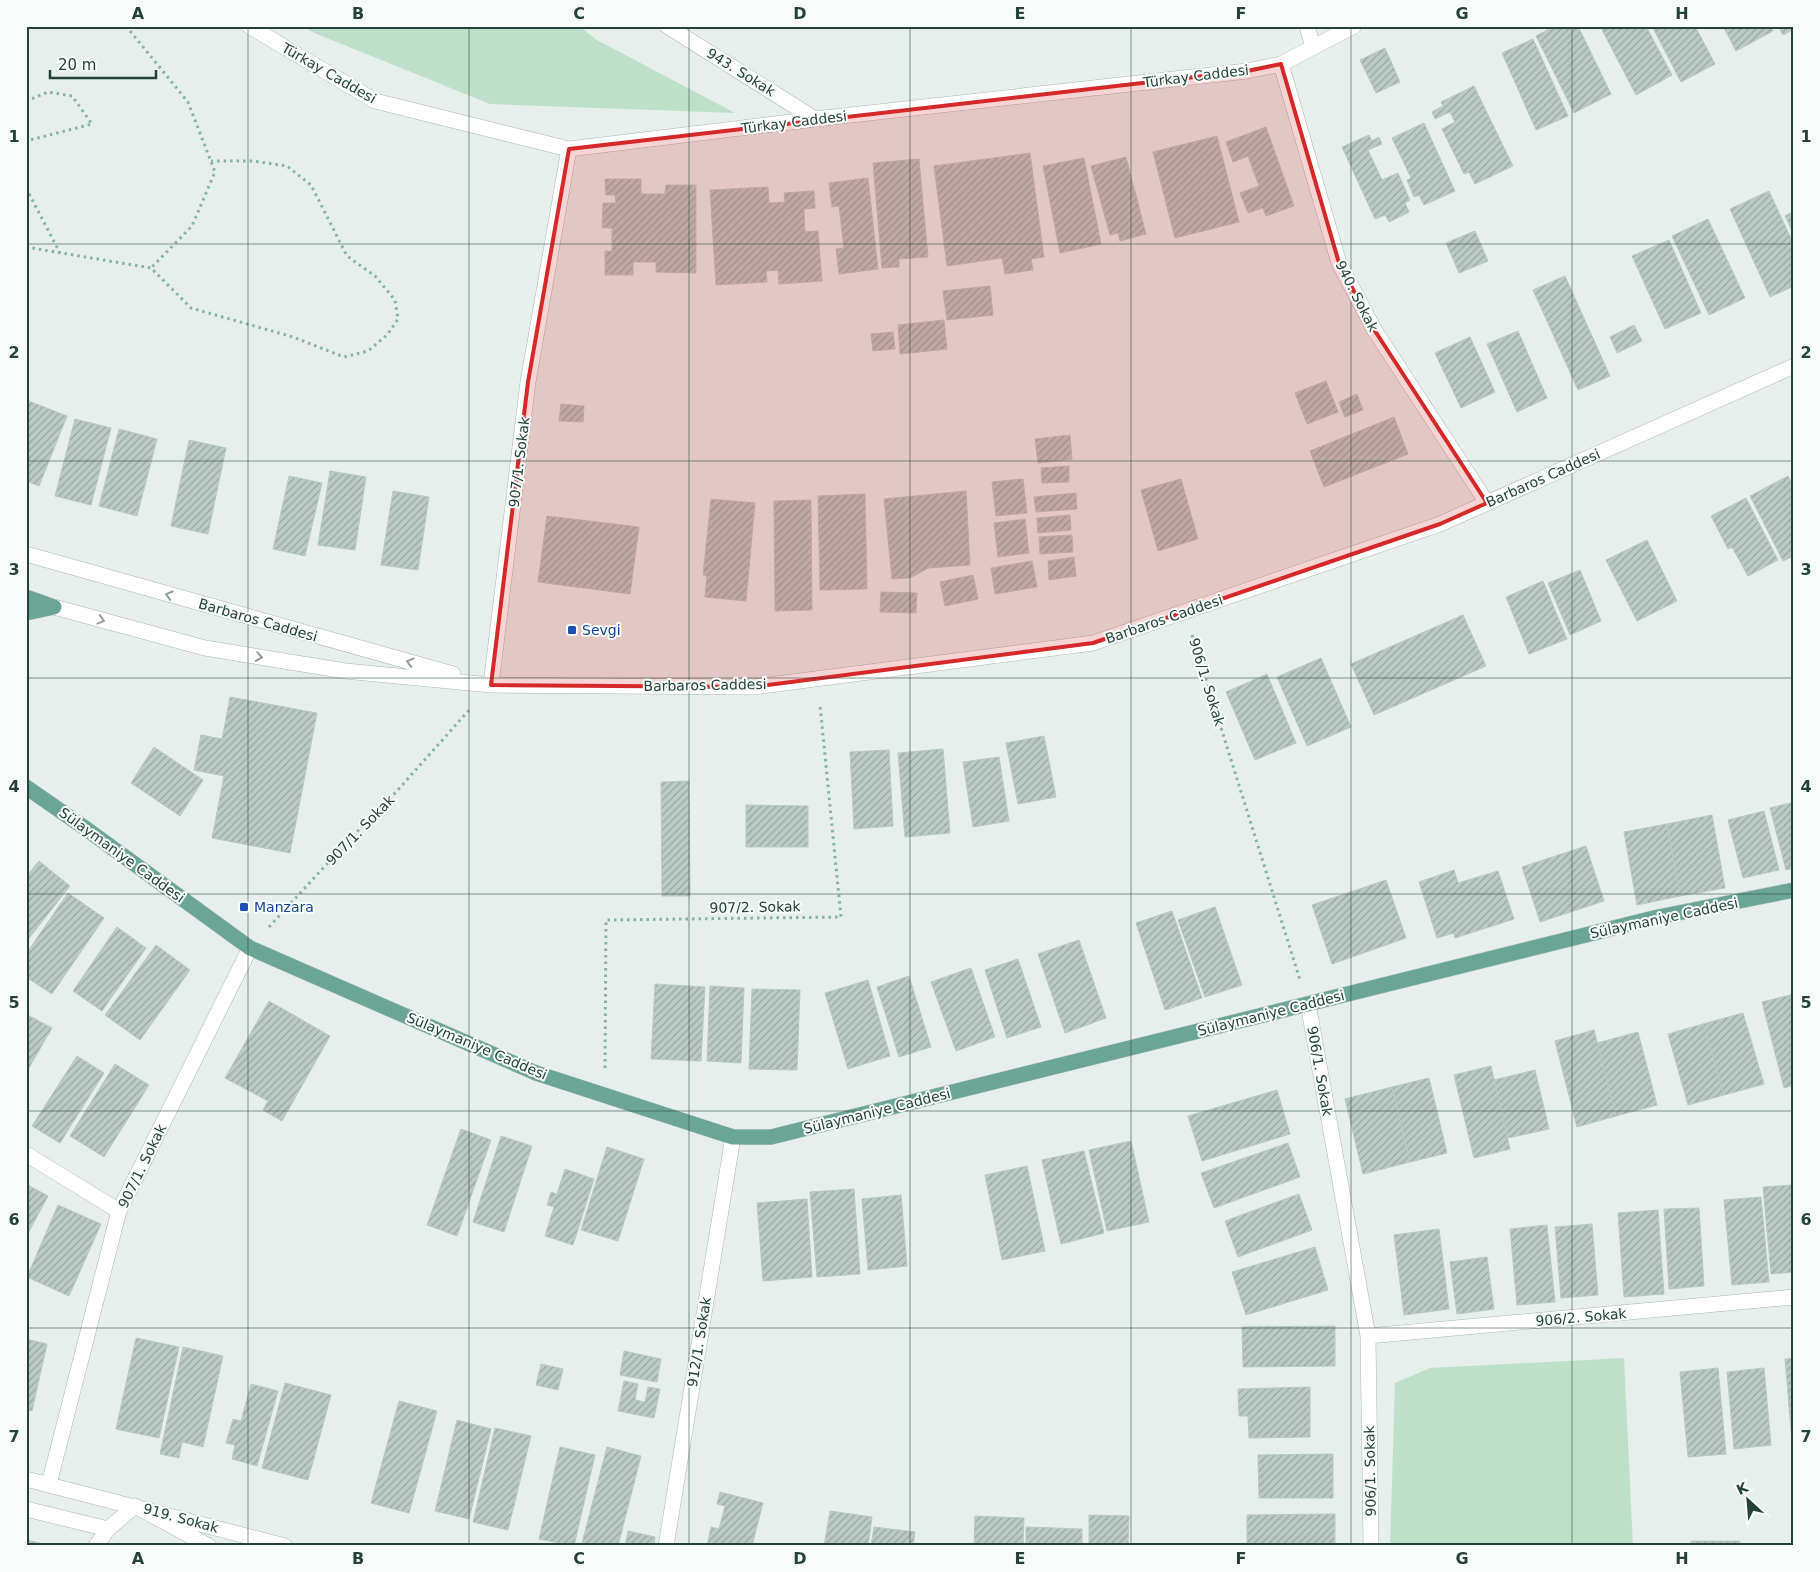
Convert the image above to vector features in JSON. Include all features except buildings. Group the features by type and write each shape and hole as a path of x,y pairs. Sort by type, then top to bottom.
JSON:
{"main road":[{"name":"Barbaros Caddesi","path":"26,597 54,607"},
{"path":"26,613 54,607"},
{"name":"Sülaymaniye Caddesi","path":"26,787 250,948 536,1073 732,1137 771,1138 1658,917 1794,890"}],"street":[{"name":"Türkay Caddesi","path":"249,26 375,101 569,149 815,119 1247,71 1281,64 1354,26"},
{"name":"943. Sokak","path":"667,26 815,119"},
{"path":"1307,26 1314,47"},
{"name":"940. Sokak","path":"1281,64 1339,263 1375,331 1487,503"},
{"name":"907/1. Sokak","path":"491,685 528,382 569,149"},
{"name":"Barbaros Caddesi","path":"54,607 205,648 345,671 491,685 753,686 1093,643 1440,524 1794,366"},
{"name":"Barbaros Caddesi","path":"26,554 491,685"},
{"name":"907/1. Sokak","path":"49,1484 119,1211 250,948"},
{"name":"906/1. Sokak","path":"1308,1004 1368,1336 1370,1546"},
{"name":"912/1. Sokak","path":"666,1546 732,1137"},
{"path":"26,1154 119,1211"},
{"name":"906/2. Sokak","path":"1368,1336 1794,1297"},
{"name":"919. Sokak","path":"26,1479 285,1546"},
{"name":"919. Sokak","path":"96,1546 108,1530 135,1506"},
{"name":"919. Sokak","path":"135,1506 209,1546"},
{"path":"26,1509 108,1530"}],"path":[{"path":"126,26 188,102 215,172 192,226 151,268"},
{"path":"26,101 48,92 72,96 92,124 26,141"},
{"path":"26,247 151,268 191,308 292,337 344,357 368,351 388,335 398,319 396,300 375,276 347,256 311,185 288,166 253,162 211,161"},
{"path":"26,188 60,253"},
{"name":"906/1. Sokak","path":"1185,611 1308,1004"},
{"name":"907/2. Sokak","path":"605,1096 606,920 841,917 817,678"},
{"name":"907/1. Sokak","path":"250,948 348,840 396,792 491,685"}],"highlighted area":[{"path":"1281,64 1339,263 1375,331 1487,503 1440,524 1093,643 753,687 491,685 528,382 569,149 1247,71"}],"green space":[{"path":"302,26 579,26 597,40 735,113 490,104 312,32"},
{"path":"1624,1358 1633,1546 1390,1546 1395,1383 1430,1368"}],"place":[{"name":"Sevgi","path":"572,630"},
{"name":"Manzara","path":"244,907"}]}
